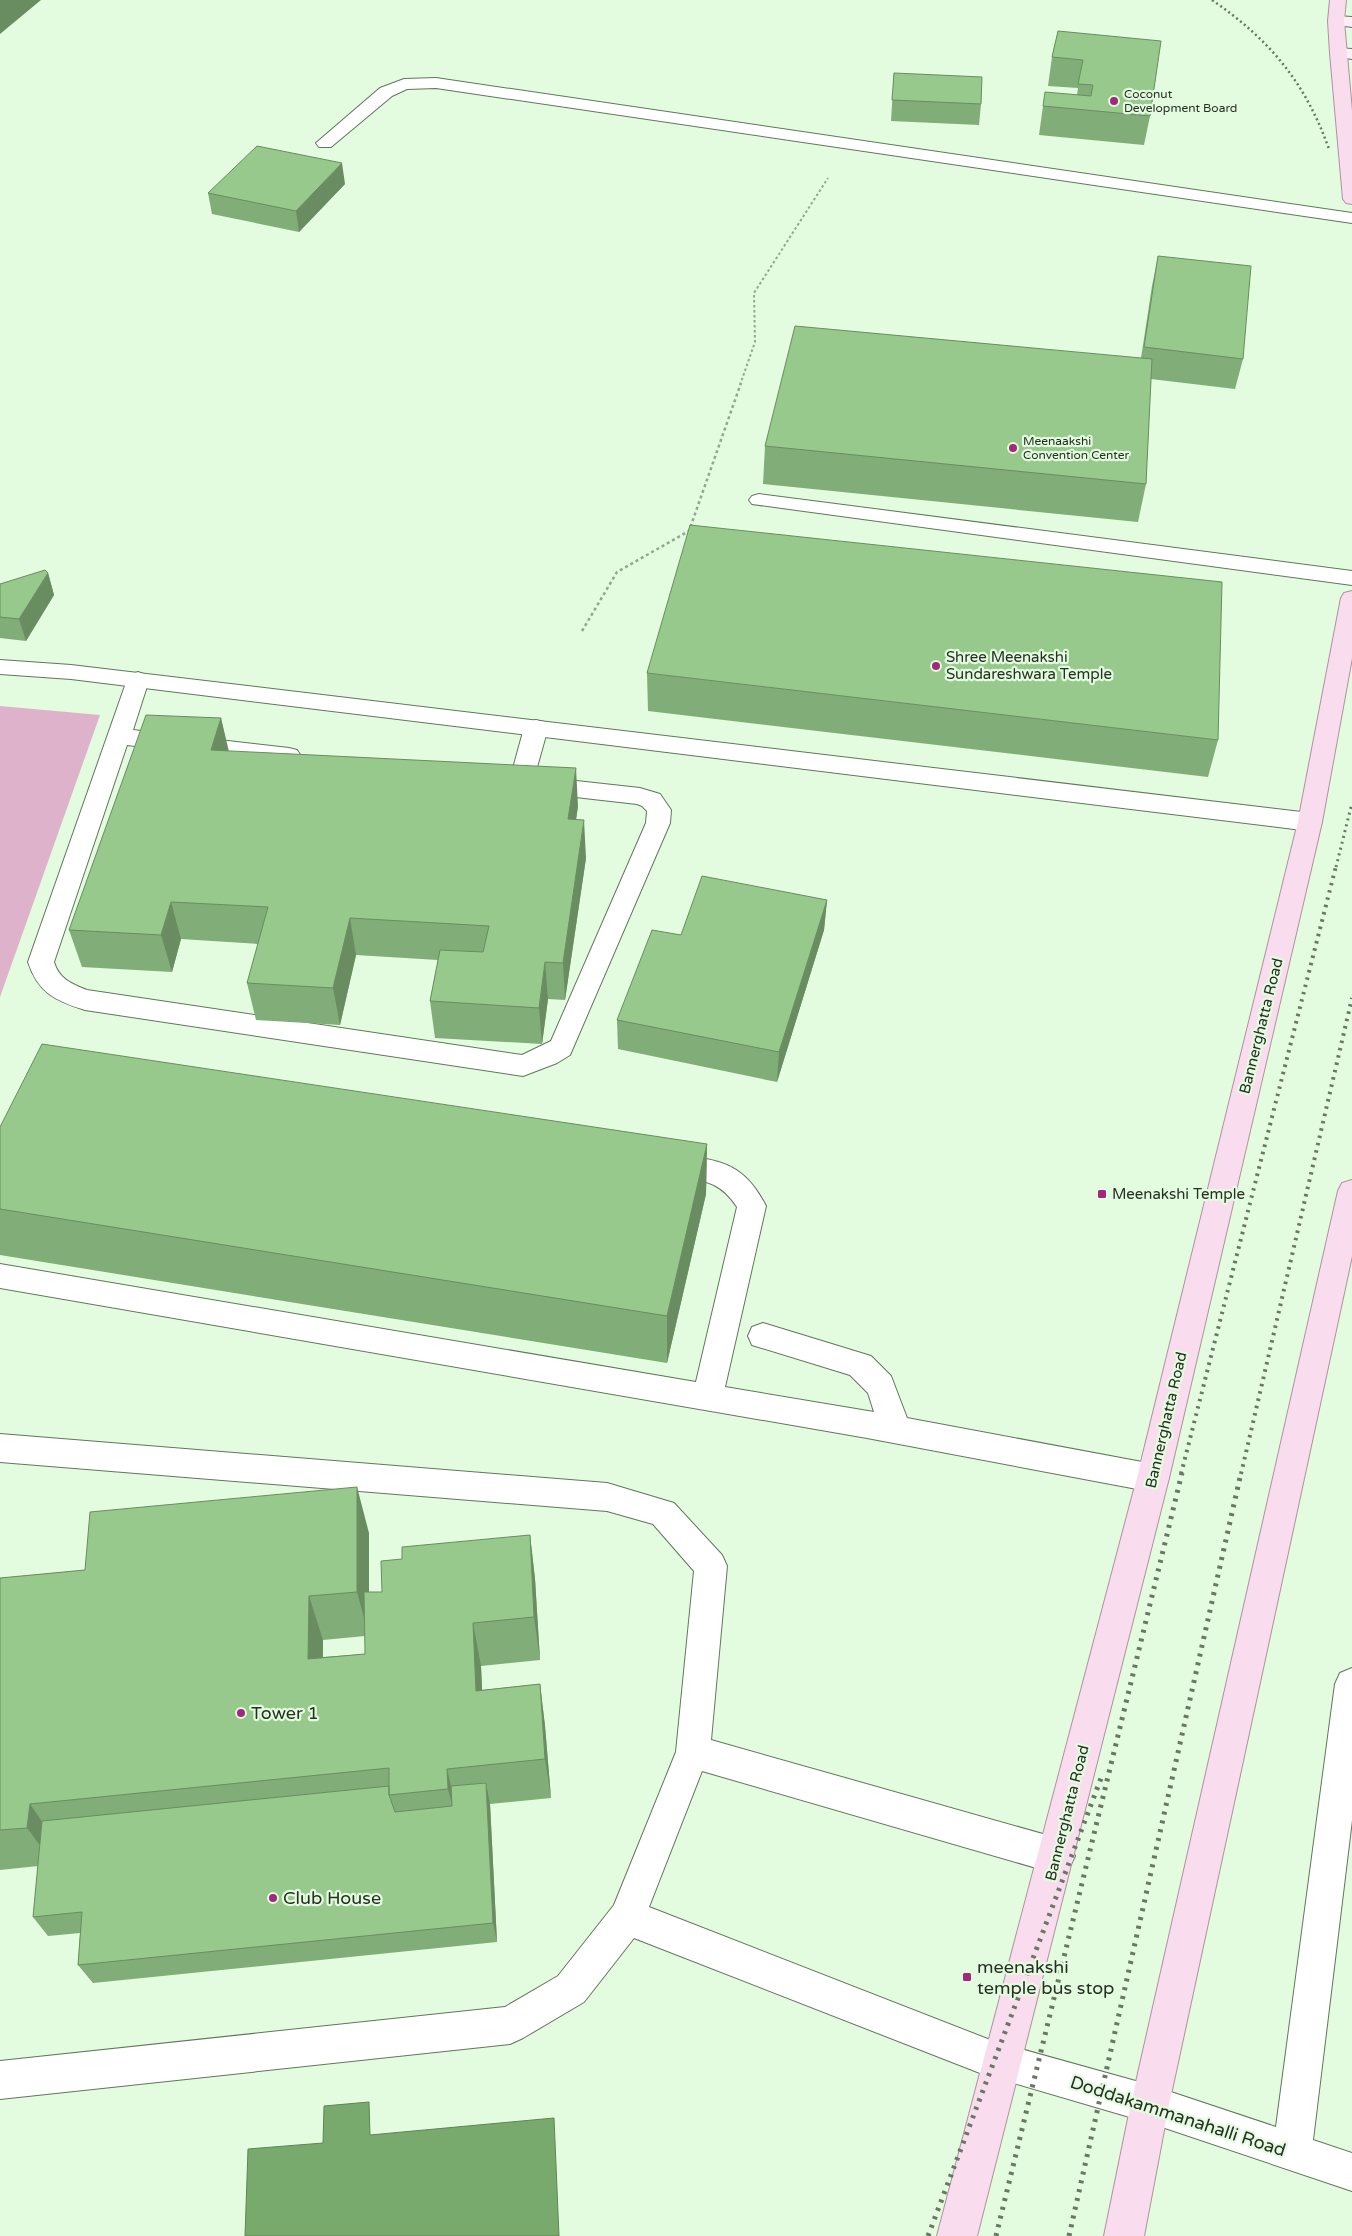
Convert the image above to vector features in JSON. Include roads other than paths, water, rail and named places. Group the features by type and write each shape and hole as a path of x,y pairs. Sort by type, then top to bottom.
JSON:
{"main road":[{"path":"1338,0 1344,22 1352,199"},
{"name":"Bannerghatta Road","path":"957,2236 1057,1856 1153,1478 1310,822 1352,598"},
{"path":"1124,2236 1150,2104 1352,1191"}],"street":[{"path":"325,143 386,92 404,84 436,83 1352,218"},
{"path":"759,500 1352,578"},
{"path":"0,667 70,672 138,680 1310,822"},
{"path":"138,680 41,962 44,975 60,991 85,1000 523,1066 548,1056 561,1048 658,822 659,810 651,800 640,796 511,782 536,728"},
{"path":"119,736 315,759"},
{"path":"648,1161 717,1172 739,1186 752,1206 708,1396"},
{"path":"0,1276 708,1396 896,1429 1153,1478"},
{"path":"763,1336 860,1365 880,1385 896,1429"},
{"path":"0,1448 606,1497 663,1513 711,1566 693,1752 627,1917 571,1989 510,2025 0,2080"},
{"path":"1292,2152 1352,1684"},
{"path":"693,1752 1057,1856"},
{"name":"Doddakammanahalli Road","path":"627,1917 1003,2063 1150,2104 1352,2172"}],"railway":[{"path":"1212,0 1251,31 1283,64 1309,103 1329,149"},
{"path":"1336,867 1352,803"},
{"path":"1181,1474 1336,866"},
{"path":"1241,1474 1352,998"},
{"path":"996,2236 1182,1473"},
{"path":"1069,2236 1241,1473"},
{"path":"928,2236 1103,1773"}],"place":[{"name":"Coconut Development Board","path":"1114,101"},
{"name":"Meenaakshi Convention Center","path":"1013,448"},
{"name":"Shree Meenakshi Sundareshwara Temple","path":"936,666"},
{"name":"Meenakshi Temple","path":"1102,1194"},
{"name":"Tower 1","path":"241,1713"},
{"name":"Club House","path":"273,1898"},
{"name":"meenakshi temple bus stop","path":"967,1977"}]}
